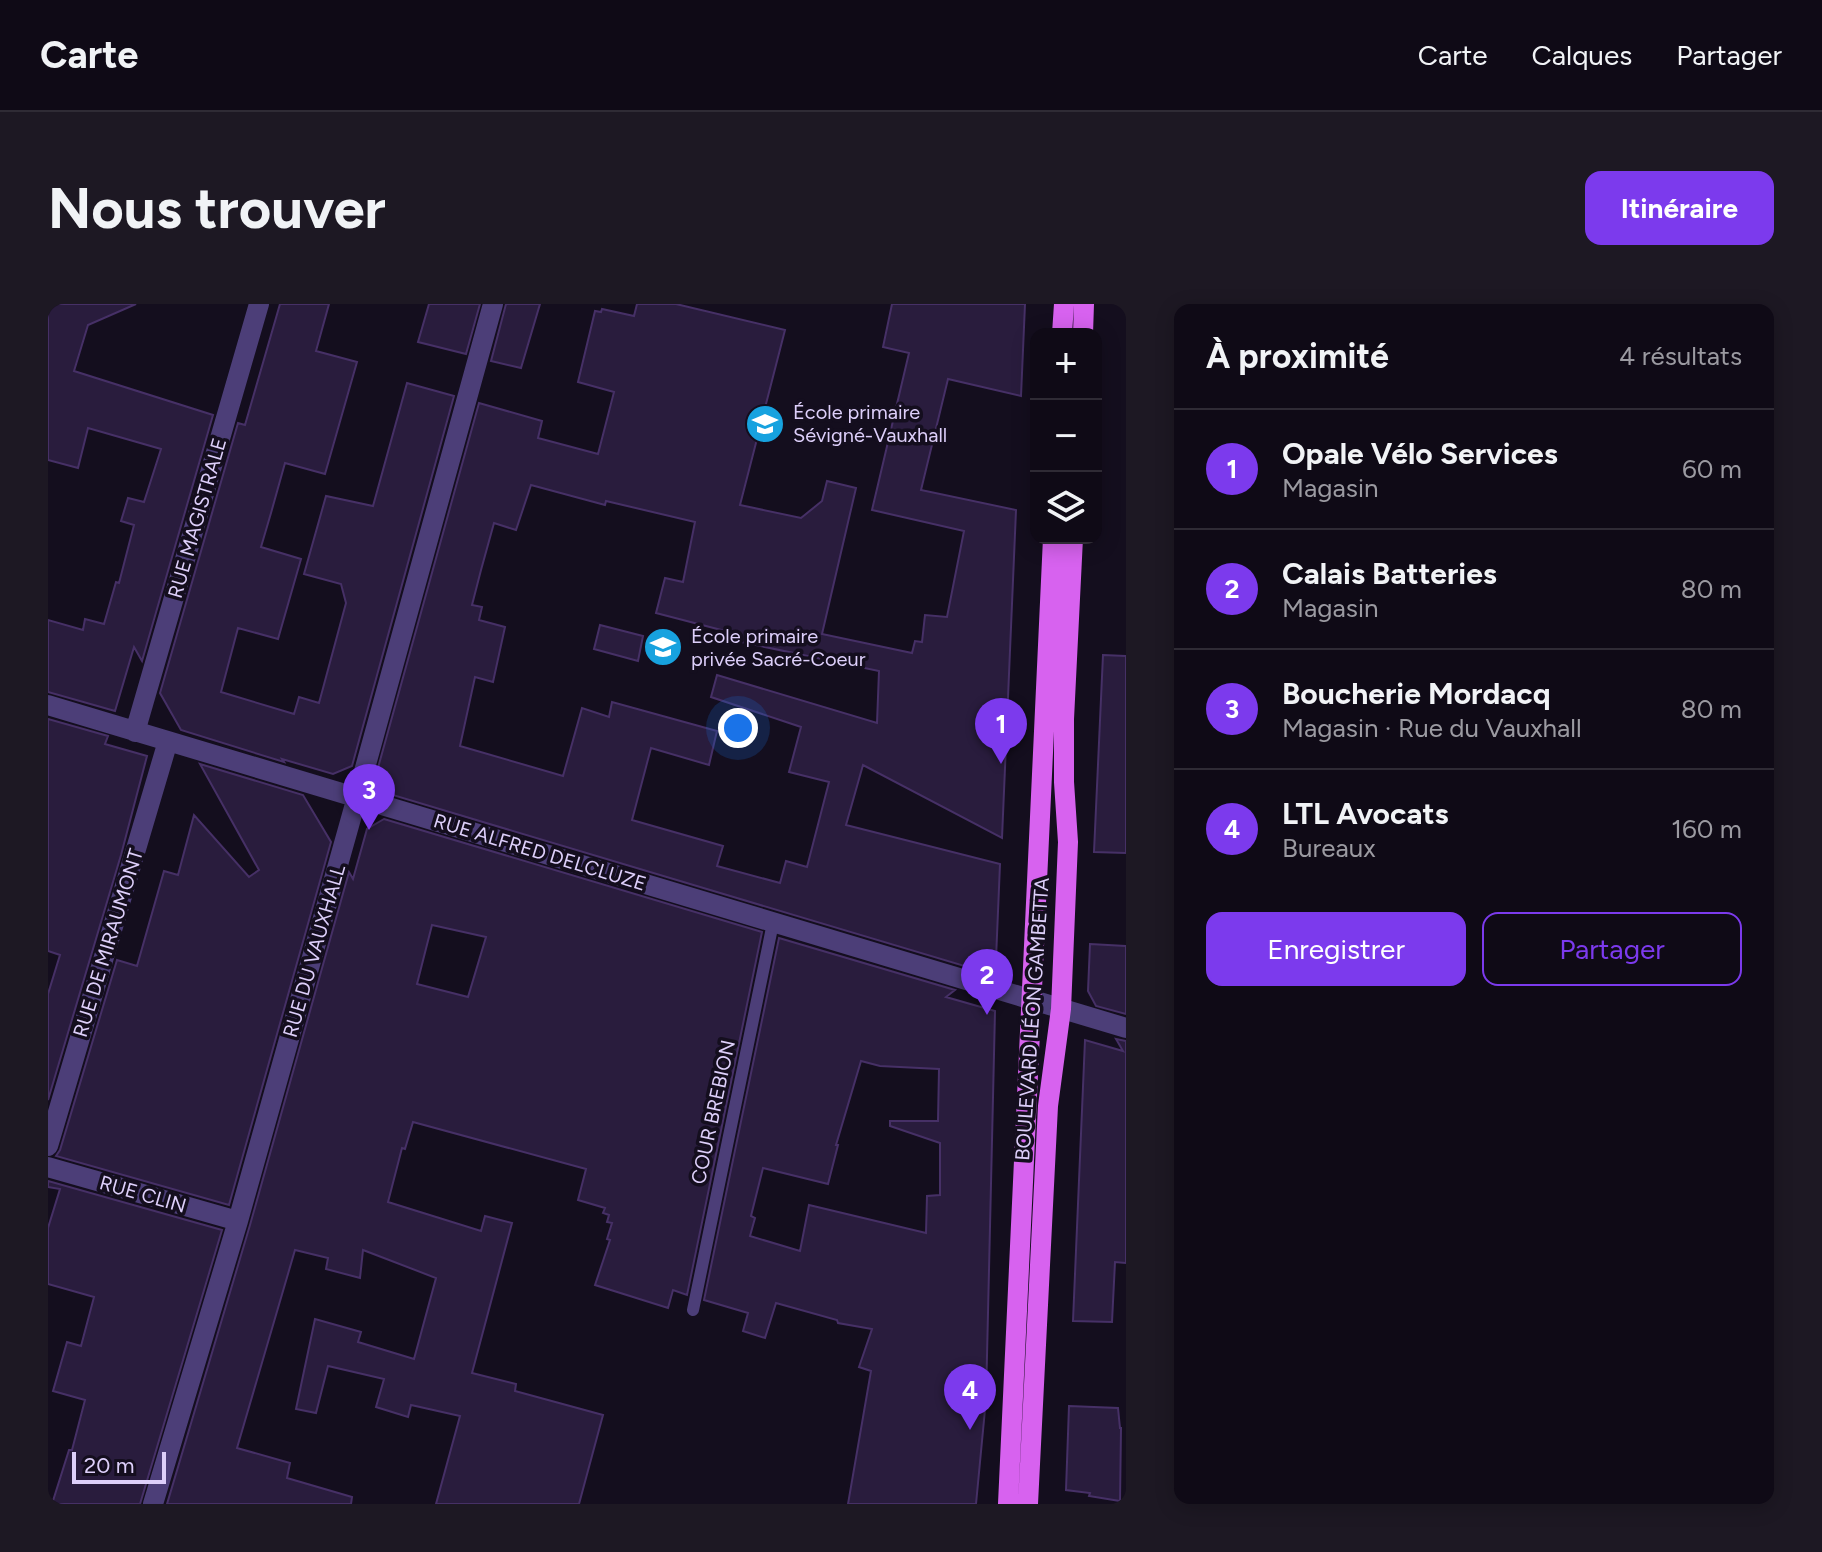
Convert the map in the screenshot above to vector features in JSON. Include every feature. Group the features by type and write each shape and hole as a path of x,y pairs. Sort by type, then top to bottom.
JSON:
{"main road":[{"path":"1062,328 1064,304"},
{"path":"1083,328 1084,304"},
{"name":"BOULEVARD LÉON GAMBETTA","path":"1020,1503 1031,1000 1053,544"},
{"name":"BOULEVARD LÉON GAMBETTA","path":"1020,1503 1048,1106 1061,1009 1068,842 1064,719 1073,544"}],"street":[{"name":"RUE MAGISTRALE","path":"135,732 259,304"},
{"name":"RUE DU VAUXHALL","path":"153,1504 238,1221 493,304"},
{"name":"RUE ALFRED DELCLUZE","path":"48,705 1126,1028"},
{"name":"RUE DE MIRAUMONT","path":"48,1146 168,741"},
{"name":"RUE CLIN","path":"48,1167 238,1221"}],"lane":[{"name":"COUR BREBION","path":"693,1310 773,923"}],"building":[{"path":"48,304 136,304 88,325 74,371 213,415 142,661 134,647 115,711 48,692 48,620 83,630 85,619 104,624 116,582 119,583 134,525 121,521 128,498 144,502 161,449 88,428 78,468 48,460"},
{"path":"280,304 329,304 316,351 357,362 325,474 285,463 261,547 301,559 278,639 238,628 221,692 294,714 299,697 319,703 346,603 341,584 304,574 326,496 373,506 407,383 454,396 352,766 333,774 181,730 160,693 238,423 245,425"},
{"path":"429,304 480,304 466,354 418,342"},
{"path":"506,304 540,304 521,368 491,361"},
{"path":"637,304 676,304 785,330 740,505 801,518 822,501 827,481 856,488 822,634 912,653 915,641 922,642 925,615 947,617 964,531 872,510 909,353 883,347 892,304 1025,304 1021,396 948,379 921,490 1016,510 1002,838 863,765 846,825 1000,864 996,959 981,971 386,793 376,775 479,403 542,421 538,438 598,454 614,392 578,382 595,311 601,312 602,309 634,316","holes":["531,485 605,505 606,501 695,522 683,582 665,578 656,613 729,632 727,639 879,671 877,723 717,675 711,697 801,727 789,772 829,782 807,867 786,861 780,883 717,866 723,846 632,820 651,748 709,765 717,731 612,702 609,717 582,708 563,776 460,746 475,677 493,682 505,627 479,620 482,607 472,605 494,523 516,530"]},
{"path":"600,625 643,636 638,661 594,649"},
{"path":"1103,655 1126,656 1126,853 1094,852"},
{"path":"48,719 108,736 105,744 147,756 48,1100 48,994 60,955 48,951"},
{"path":"200,764 303,795 331,842 229,1205 56,1156 117,960 137,966 164,871 178,875 194,815 249,877 259,870"},
{"path":"384,819 762,932 687,1295 673,1290 668,1308 595,1285 610,1240 607,1239 612,1223 607,1222 609,1215 603,1213 605,1208 578,1200 586,1169 413,1122 405,1149 402,1148 388,1202 481,1231 485,1216 512,1223 472,1373 516,1384 515,1391 603,1415 579,1504 436,1504 460,1416 411,1405 408,1417 376,1407 384,1379 328,1366 316,1413 296,1409 315,1319 361,1332 358,1342 414,1359 436,1278 363,1250 360,1278 326,1269 328,1258 295,1250 237,1448 290,1463 287,1478 352,1497 351,1504 167,1504 250,1225 349,872 353,879 367,829","holes":["432,925 486,937 468,997 417,984"]},
{"path":"779,938 955,990 946,997 995,1011 986,1399 976,1504 848,1504 871,1371 859,1367 872,1329 838,1323 837,1320 776,1303 765,1338 743,1331 748,1313 704,1300","holes":["861,1061 880,1066 939,1069 938,1121 890,1121 890,1126 940,1143 940,1195 927,1196 926,1233 809,1205 800,1251 750,1236 755,1218 751,1216 763,1168 828,1184"]},
{"path":"1090,944 1126,946 1126,1014 1096,1006 1088,991"},
{"path":"1116,1039 1126,1041 1126,1263 1115,1262 1112,1322 1073,1321 1085,1040 1123,1051"},
{"path":"48,1181 222,1230 140,1504 52,1504 69,1450 72,1450 85,1400 53,1391 67,1342 81,1346 94,1297 48,1284 48,1228 60,1189 48,1187"},
{"path":"1069,1406 1118,1408 1121,1428 1120,1501 1066,1490"}],"place":[{"name":"École primaire Sévigné-Vauxhall","path":"765,424"},
{"name":"École primaire privée Sacré-Coeur","path":"663,647"},
{"name":"Opale Vélo Services","path":"1001,764"},
{"name":"Boucherie Mordacq","path":"369,830"},
{"name":"Calais Batteries","path":"987,1015"},
{"name":"LTL Avocats","path":"970,1430"}]}
